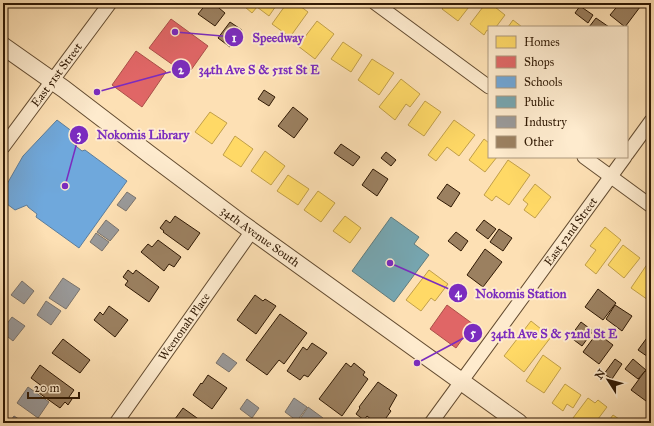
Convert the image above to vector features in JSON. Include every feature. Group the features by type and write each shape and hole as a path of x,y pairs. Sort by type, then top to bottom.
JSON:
{"street":[{"name":"East 51st Street","path":"3,147 110,3"},
{"path":"375,3 488,86"},
{"name":"34th Avenue South","path":"3,46 52,80 252,231 520,423"},
{"path":"628,153 651,121"},
{"path":"585,158 651,206"},
{"name":"East 52nd Street","path":"431,423 624,158"},
{"name":"Weenonah Place","path":"116,423 252,231"}],"building: Homes":[{"path":"248,3 278,3 269,16 257,7 252,13 245,7"},
{"path":"287,3 296,3 308,12 290,37 272,24"},
{"path":"447,3 472,3 458,21 442,9"},
{"path":"486,3 490,3 505,15 497,26 488,26 488,30 484,35 470,24"},
{"path":"513,20 521,26 509,26"},
{"path":"317,21 334,34 315,59 298,46"},
{"path":"343,42 362,55 351,72 331,59"},
{"path":"372,59 394,73 379,95 358,80"},
{"path":"401,79 420,94 410,107 406,104 395,120 379,107"},
{"path":"425,101 441,112 424,136 408,125"},
{"path":"210,112 227,123 212,144 195,132"},
{"path":"454,120 475,135 459,156 447,147 436,161 428,155"},
{"path":"235,136 253,149 241,167 223,155"},
{"path":"484,139 488,142 488,158 496,158 485,172 469,160"},
{"path":"265,151 285,166 271,185 251,171"},
{"path":"508,160 530,175 509,205 496,196 492,201 484,195"},
{"path":"288,175 309,189 298,205 277,191"},
{"path":"535,184 551,197 535,218 524,210 528,204 523,200"},
{"path":"318,191 335,203 321,222 304,210"},
{"path":"345,216 361,228 350,243 333,231"},
{"path":"605,227 621,240 596,274 585,265 596,250 590,246"},
{"path":"623,245 640,258 624,278 608,265"},
{"path":"650,260 651,261 651,302 631,288"},
{"path":"429,270 448,284 435,301 431,298 421,311 406,300"},
{"path":"531,321 551,337 524,372 504,356"},
{"path":"543,355 561,368 544,393 526,381"},
{"path":"565,384 581,395 573,408 567,404 563,411 552,403"},
{"path":"588,398 595,403 598,400 607,407 595,423 570,422"},
{"path":"613,415 625,423 607,423"}],"building: Shops":[{"path":"171,19 208,46 191,70 183,72 149,48"},
{"path":"136,51 166,72 142,107 112,85"},
{"path":"447,305 473,324 456,348 430,329"}],"building: Schools":[{"path":"57,120 73,132 72,143 82,151 85,150 127,181 79,248 36,217 37,214 27,205 15,210 3,201 3,191 23,156"}],"building: Public":[{"path":"391,217 419,237 414,244 429,255 394,302 352,271"}],"building: Industry":[{"path":"127,192 136,198 126,211 117,205"},
{"path":"106,220 119,230 110,241 97,232"},
{"path":"96,233 109,242 102,251 90,242"},
{"path":"63,278 80,289 66,309 49,298"},
{"path":"22,281 34,291 24,304 11,295"},
{"path":"46,301 61,311 51,325 37,315"},
{"path":"12,317 25,326 13,341 3,333 3,329"},
{"path":"223,353 237,363 229,372 216,363"},
{"path":"28,387 49,402 38,418 17,403"},
{"path":"294,398 307,407 297,421 285,412"},
{"path":"247,399 259,408 252,418 240,409"},
{"path":"308,407 323,418 319,423 298,422"},
{"path":"14,416 25,423 9,423"}],"building: Other":[{"path":"207,3 213,3 225,13 215,26 198,14"},
{"path":"620,3 635,3 640,7 626,26 610,15"},
{"path":"580,6 593,15 588,23 575,13"},
{"path":"596,18 608,26 590,26"},
{"path":"230,22 242,30 230,47 218,38"},
{"path":"264,90 275,97 269,106 258,99"},
{"path":"293,107 308,119 294,138 278,126"},
{"path":"341,144 360,157 353,166 334,153"},
{"path":"386,152 396,160 391,166 381,158"},
{"path":"373,169 388,179 377,196 362,185"},
{"path":"447,184 460,193 451,207 437,198"},
{"path":"175,216 200,233 188,250 163,232 164,231 160,228 166,220 170,223"},
{"path":"484,220 496,229 488,239 476,230"},
{"path":"499,229 512,238 503,251 490,242"},
{"path":"456,232 468,241 461,251 448,241"},
{"path":"158,240 181,257 174,267 169,264 164,271 141,252 148,244 152,247"},
{"path":"485,249 502,262 483,287 467,275"},
{"path":"128,270 133,274 136,270 159,287 149,302 125,285 128,281 123,277"},
{"path":"598,289 616,303 603,320 585,307"},
{"path":"255,295 263,301 265,299 276,306 256,334 237,320"},
{"path":"615,305 632,316 622,331 606,319"},
{"path":"109,306 128,320 115,337 94,320 100,312 103,315"},
{"path":"280,314 307,333 284,364 279,360 267,375 246,360"},
{"path":"581,322 593,331 582,346 570,337"},
{"path":"597,333 613,345 599,364 583,352"},
{"path":"649,335 651,337 651,359 638,350"},
{"path":"63,339 90,360 80,373 52,353"},
{"path":"312,343 327,353 308,377 304,375 300,380 287,371 303,347 307,350"},
{"path":"615,359 622,364 612,379 604,374"},
{"path":"633,359 646,370 638,379 625,369"},
{"path":"346,363 351,367 354,363 365,372 363,375 368,379 342,416 319,399"},
{"path":"40,365 74,390 69,397 72,399 68,405 65,402 60,408 39,393 43,387 31,378"},
{"path":"645,371 651,375 651,394 646,401 631,390"},
{"path":"208,375 227,388 212,409 193,395"},
{"path":"378,382 397,395 389,409 391,411 386,418 390,420 387,423 372,423 373,421 367,416 364,420 356,414 360,408 359,407"},
{"path":"183,408 204,423 172,423"}],"place":[{"name":"Speedway","path":"175,32"},
{"name":"34th Ave S & 51st St E","path":"97,92"},
{"name":"Nokomis Library","path":"65,186"},
{"name":"Nokomis Station","path":"390,263"},
{"name":"34th Ave S & 52nd St E","path":"417,363"}]}
